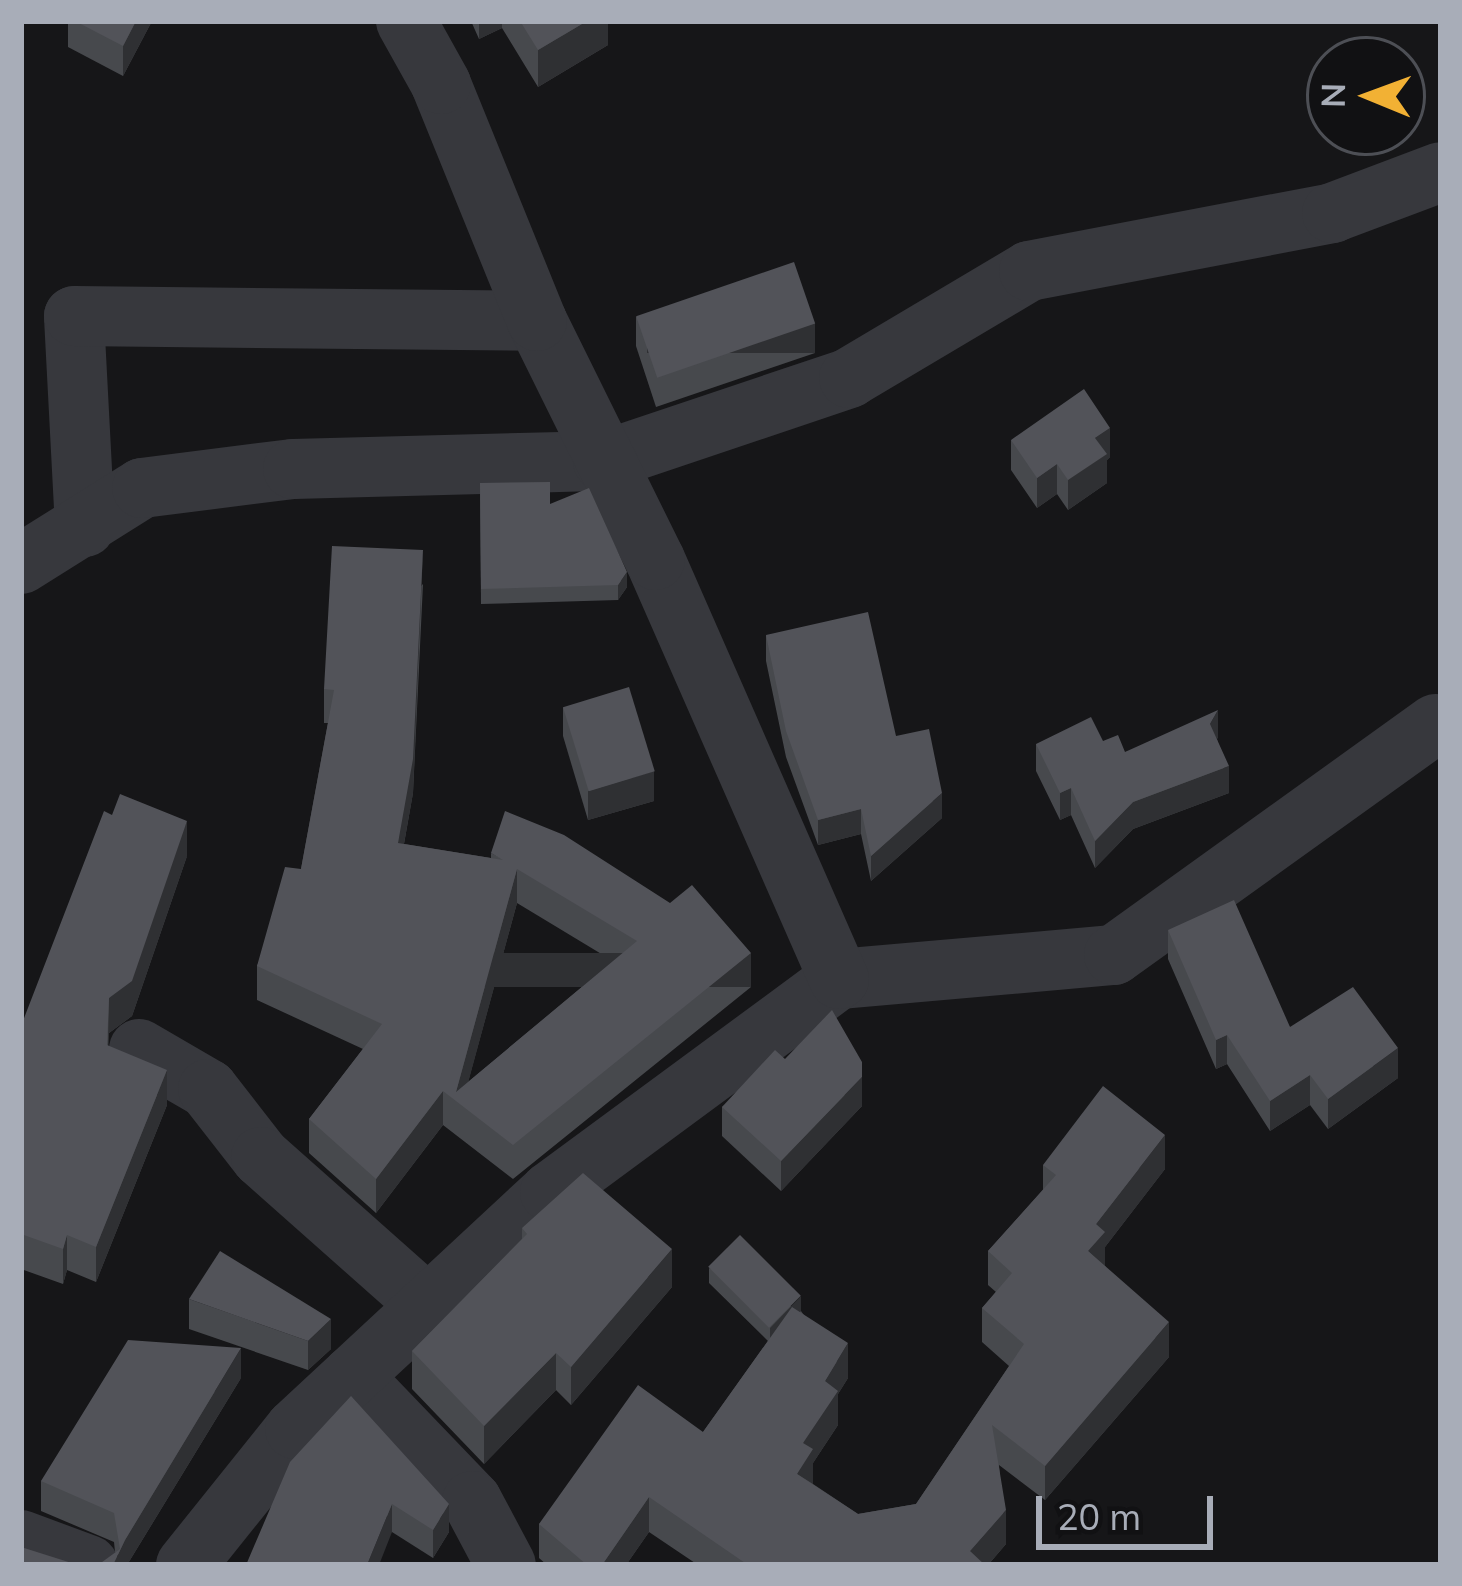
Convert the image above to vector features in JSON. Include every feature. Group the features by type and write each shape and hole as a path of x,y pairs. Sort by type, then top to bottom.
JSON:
{"street":[{"path":"406,21 441,85 537,321 839,979"},
{"path":"21,564 142,488 293,469 603,461 849,378 1029,271 1332,213 1441,172"},
{"path":"85,527 74,316 537,321"},
{"path":"186,1565 295,1429 550,1192 839,979 1114,956 1436,724"},
{"path":"139,1049 208,1089 261,1156 429,1306"},
{"path":"352,1376 472,1502 506,1565"},
{"path":"21,1540 88,1565"}],"building":[{"path":"75,21 136,21 123,46"},
{"path":"520,21 587,21 538,50"},
{"path":"794,262 815,323 657,378 636,316"},
{"path":"1084,389 1110,428 1095,438 1107,454 1068,480 1057,464 1037,478 1011,440"},
{"path":"550,482 550,504 589,488 627,572 618,585 481,589 480,483"},
{"path":"332,546 423,550 413,759 398,843 503,860 491,853 505,811 564,835 670,903 692,885 751,953 513,1145 443,1091 376,1179 309,1119 382,1024 257,966 285,867 301,869 334,690 324,689","holes":["517,869 637,941 456,1092"]},
{"path":"868,612 896,736 929,729 942,793 871,856 861,809 818,820 786,731 766,635"},
{"path":"629,687 655,771 589,791 563,707"},
{"path":"1218,710 1210,724 1229,766 1133,802 1095,841 1071,788 1060,793 1036,744 1091,717 1103,741 1118,735 1125,752"},
{"path":"120,794 187,821 132,981 109,998 107,1045 167,1070 96,1247 67,1235 63,1249 21,1234 21,1026 104,811 112,815"},
{"path":"1234,900 1290,1027 1353,987 1398,1048 1328,1099 1310,1075 1270,1101 1227,1035 1216,1040 1168,930"},
{"path":"832,1010 862,1062 862,1077 781,1161 722,1107 775,1050 785,1059"},
{"path":"1103,1086 1165,1135 1096,1224 1105,1232 1088,1251 1169,1322 1045,1466 992,1425 1006,1510 970,1551 985,1565 748,1565 649,1497 602,1565 587,1565 539,1524 638,1385 703,1432 792,1307 848,1343 825,1381 838,1391 803,1443 813,1449 797,1474 858,1514 916,1504 1024,1344 982,1308 1012,1273 988,1251 1056,1175 1043,1165"},
{"path":"583,1173 672,1249 571,1367 556,1353 484,1426 412,1351 527,1234 522,1228"},
{"path":"740,1235 801,1296 769,1328 708,1267"},
{"path":"220,1251 331,1319 308,1341 189,1299"},
{"path":"128,1340 241,1348 113,1565 98,1565 120,1549 114,1513 41,1481"},
{"path":"351,1396 449,1504 433,1530 392,1504 367,1565 246,1565 290,1462"},
{"path":"21,1547 78,1565 21,1565"}]}
